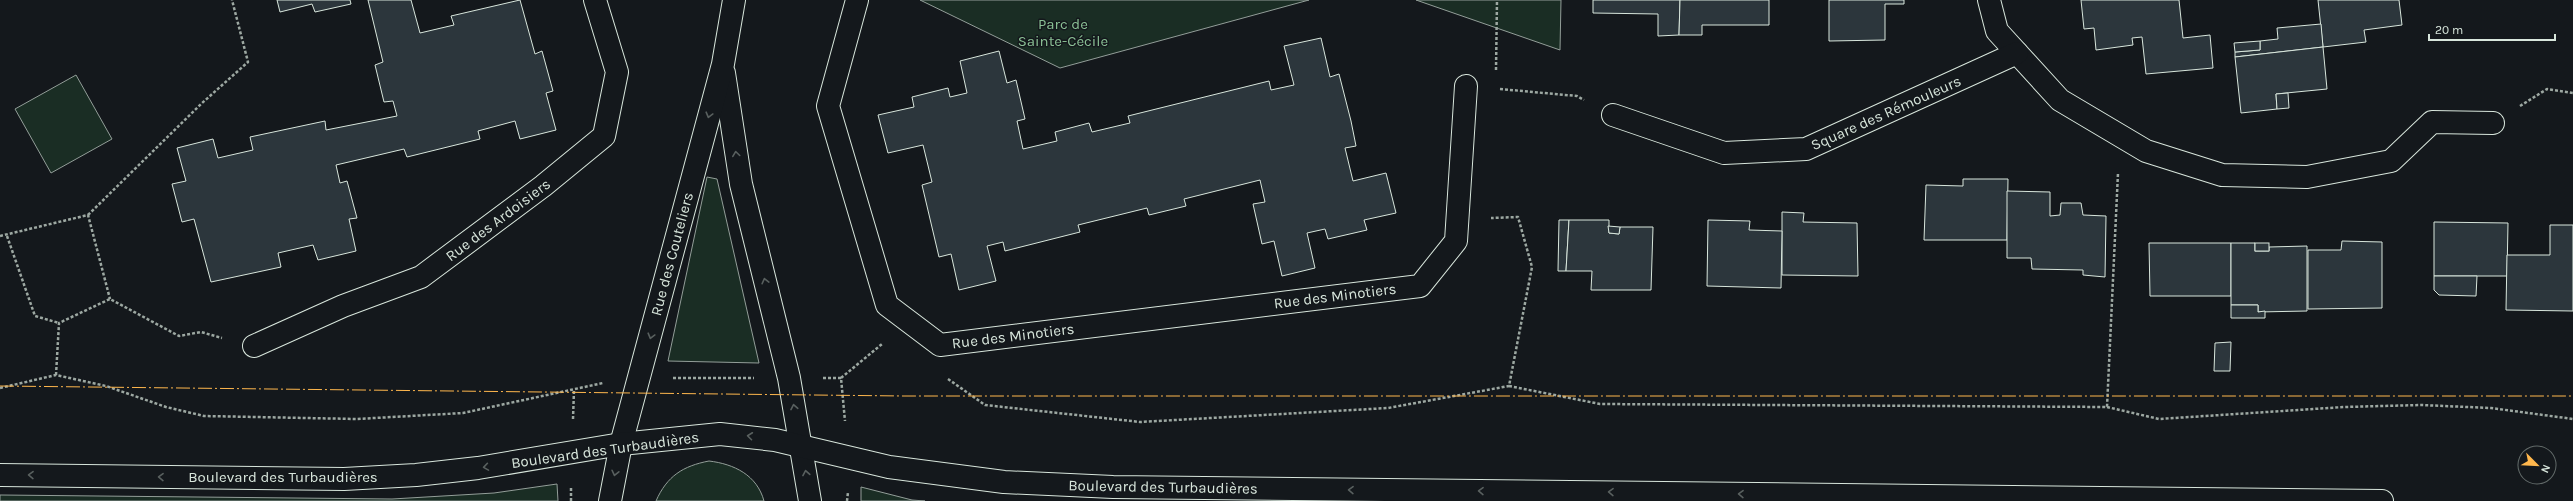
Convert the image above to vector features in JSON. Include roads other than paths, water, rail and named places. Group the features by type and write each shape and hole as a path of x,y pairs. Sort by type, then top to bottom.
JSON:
{"street":[{"name":"Rue des Ardoisiers","path":"254,346 343,306 421,277 543,186 604,136 617,72 595,0"},
{"name":"Rue des Couteliers","path":"610,501 621,444 638,378 723,64 734,0"},
{"name":"Rue des Minotiers","path":"857,0 828,106 886,305 940,344 1420,286 1456,241 1466,86"},
{"path":"1989,0 1997,31 2060,100 2146,151 2222,175 2307,177 2391,161 2432,122 2493,123"},
{"name":"Square des Rémouleurs","path":"1613,115 1724,153 1806,149 2017,53"},
{"name":"Rue des Couteliers","path":"723,64 741,184 789,378 802,445 810,501"},
{"name":"Boulevard des Turbaudières","path":"0,475 344,479 416,475 478,468 621,444 720,434 747,435 802,445 889,467 1004,482 1113,487 2382,501"}],"park label":[{"name":"Parc de Sainte-Cécile","path":"1063,32"}]}
